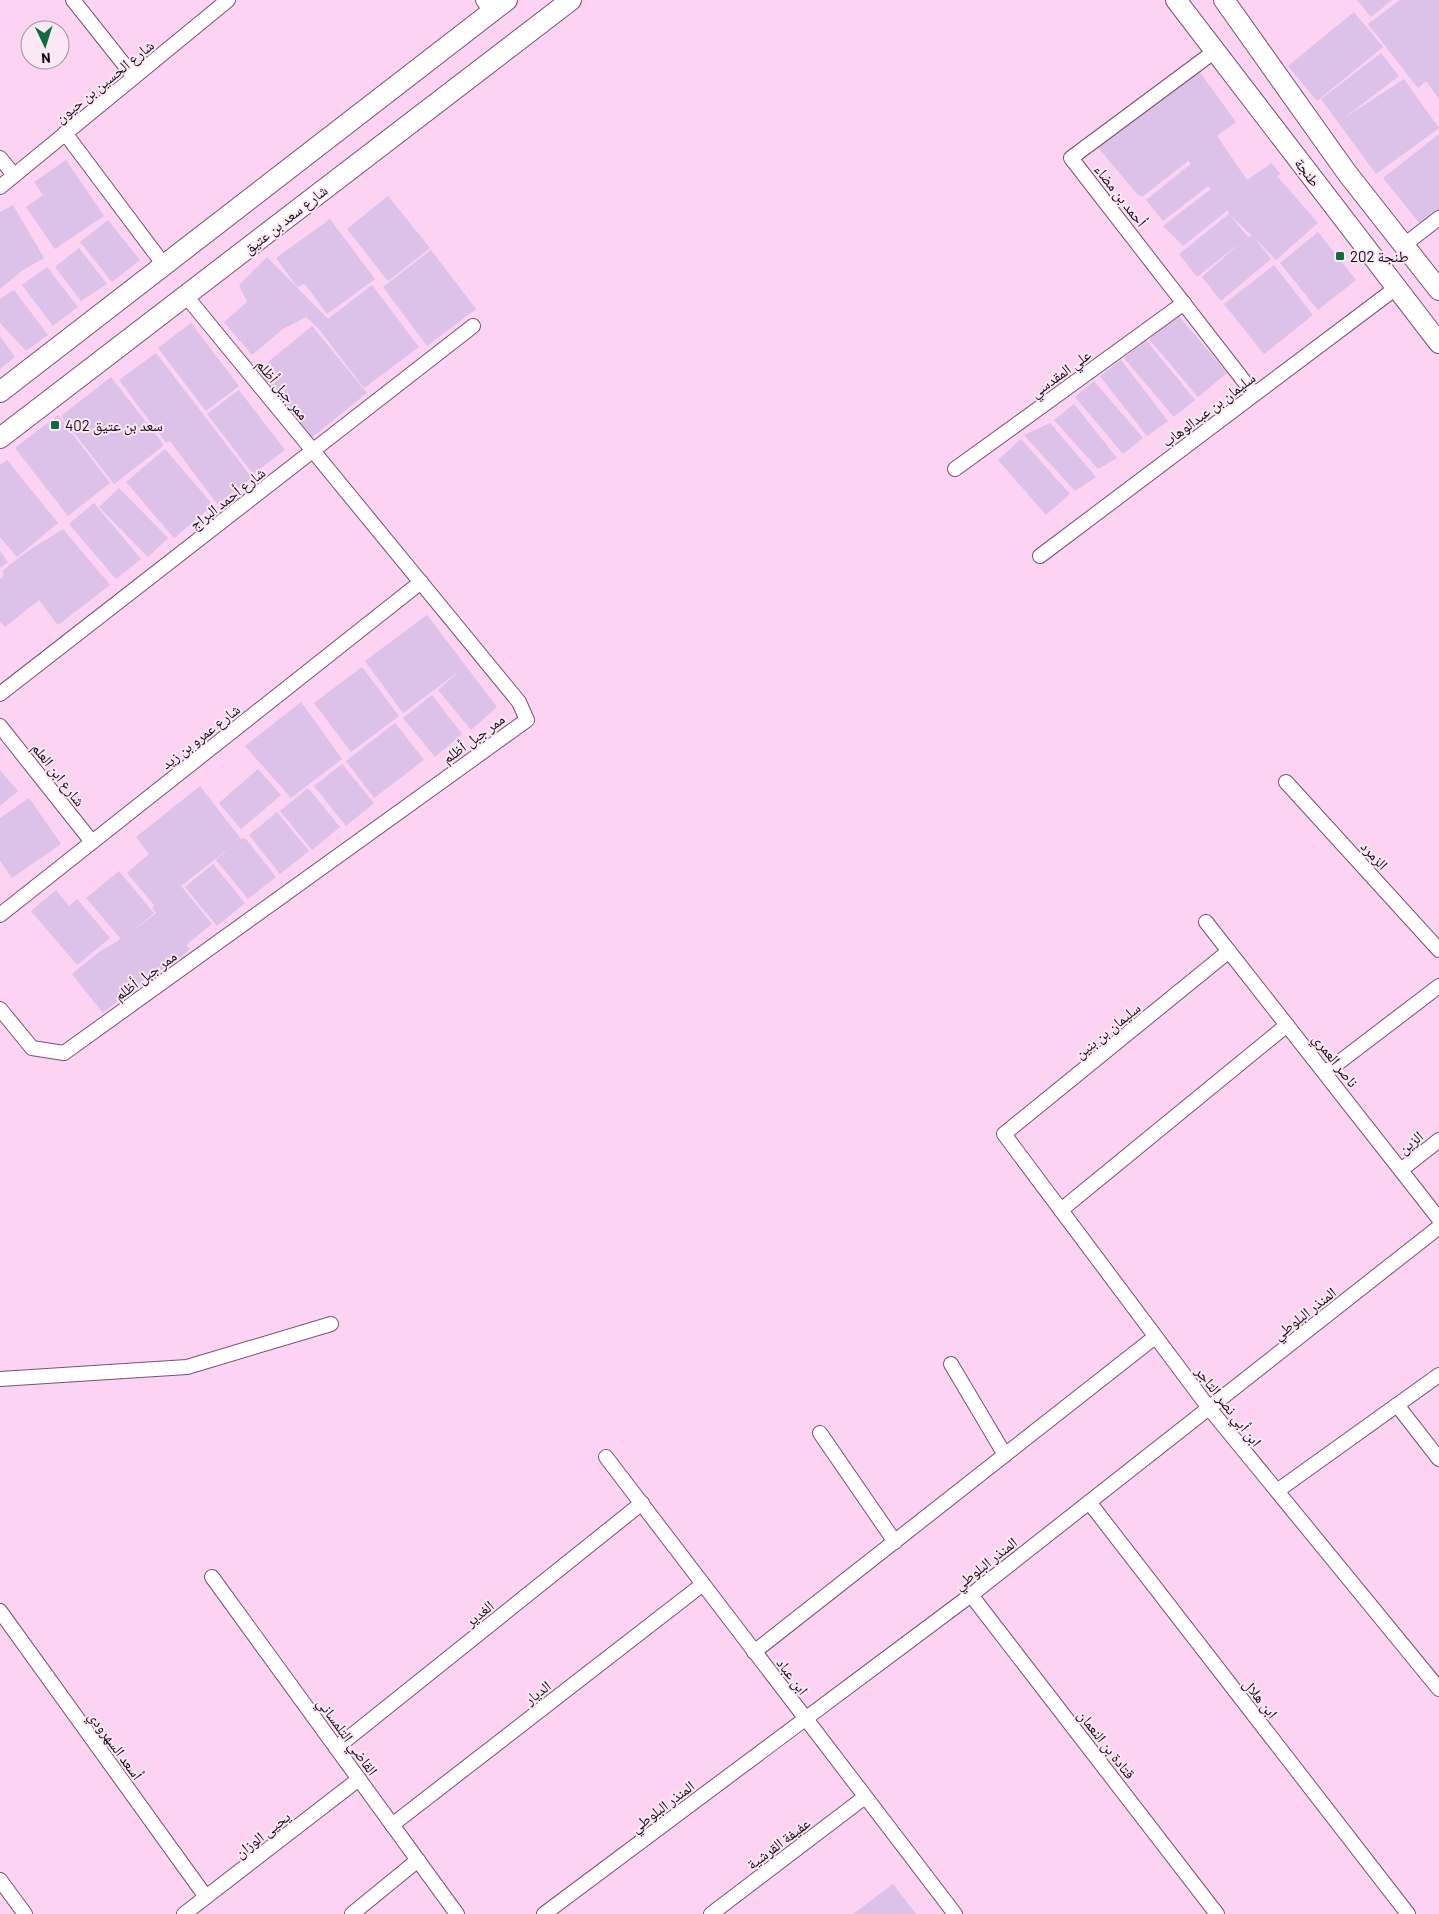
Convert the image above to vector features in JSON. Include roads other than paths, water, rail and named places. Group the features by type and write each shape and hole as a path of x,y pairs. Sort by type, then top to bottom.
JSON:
{"street":[{"path":"73,0 134,77"},
{"name":"شارع الحسين بن حيون","path":"0,187 228,0"},
{"name":"شارع سعد بن عتيق","path":"0,438 570,0"},
{"name":"طنجة","path":"1176,0 1439,343"},
{"name":"طنجة","path":"1224,0 1347,174 1439,290"},
{"path":"0,392 494,4"},
{"name":"أحمد بن مضاء","path":"1215,51 1071,158 1254,394"},
{"path":"65,133 164,265"},
{"path":"0,158 14,175"},
{"path":"1404,245 1439,218"},
{"name":"سليمان بن عبدالوهاب","path":"1040,556 1396,288"},
{"name":"ممر جبل أظلم","path":"0,1009 32,1048 64,1054 527,720 519,702 186,296"},
{"name":"علي المقدسي","path":"955,469 1184,303"},
{"name":"شارع أحمد البراج","path":"0,694 473,326"},
{"name":"شارع عمرو بن زيد","path":"0,915 421,582"},
{"name":"شارع ابن العلم","path":"0,726 92,842"},
{"name":"الزمرد","path":"1286,782 1439,950"},
{"name":"ناصر العمري","path":"1206,922 1439,1219"},
{"name":"سليمان بن بنين","path":"1004,1134 1229,951"},
{"path":"1325,1073 1439,986"},
{"path":"1061,1210 1288,1025"},
{"name":"ابن أبي نصر التاجر","path":"1004,1134 1209,1408 1439,1689"},
{"name":"الزين","path":"1401,1170 1439,1140"},
{"name":"المنذر البلوطي","path":"544,1914 971,1595 1439,1227"},
{"path":"0,1379 187,1367 331,1324"},
{"path":"754,1652 1155,1337"},
{"path":"951,1364 1005,1455"},
{"path":"1277,1491 1439,1375"},
{"path":"1397,1405 1439,1459"},
{"path":"820,1433 895,1542"},
{"name":"ابن عباد","path":"606,1457 956,1914"},
{"name":"ابن هلال","path":"1089,1502 1408,1914"},
{"name":"الغدير","path":"336,1748 642,1504"},
{"name":"القاضي التلمساني","path":"212,1577 457,1914"},
{"name":"الديار","path":"392,1825 703,1584"},
{"name":"قتادة بن النعمان","path":"971,1595 1217,1914"},
{"name":"أسعد السهرودي","path":"0,1611 206,1897"},
{"name":"يحيى الوزان","path":"184,1914 359,1779"},
{"name":"عفيفة القرشية","path":"711,1914 865,1797"},
{"path":"352,1914 418,1860"},
{"path":"0,1880 25,1914"}],"place":[{"name":"طنجة 202","path":"1340,256"},
{"name":"سعد بن عتيق 402","path":"55,425"}]}
